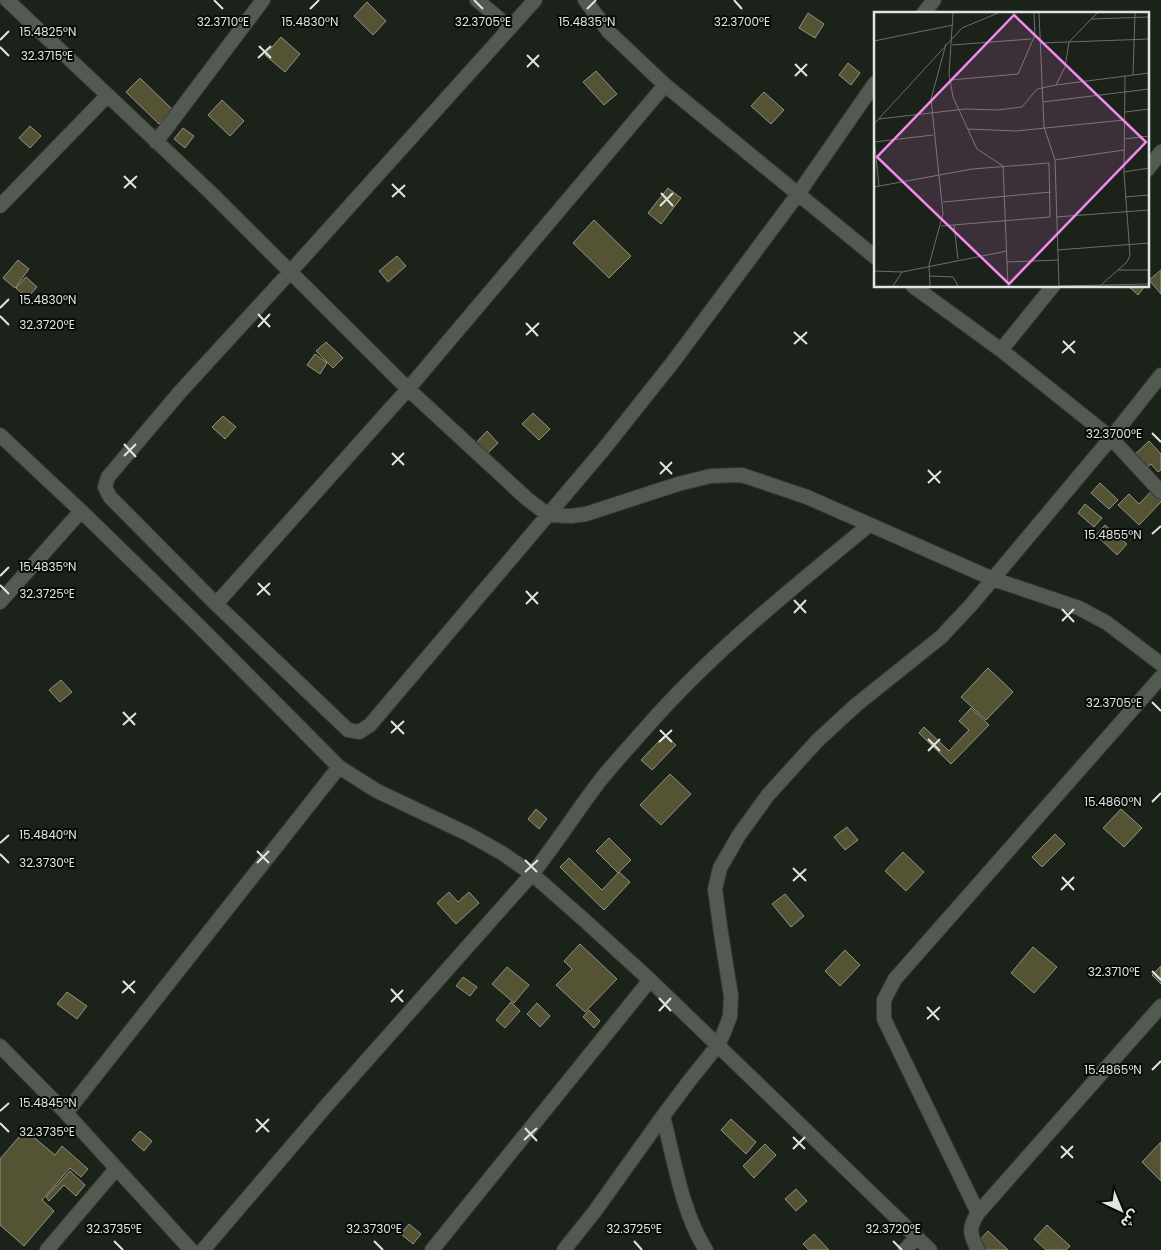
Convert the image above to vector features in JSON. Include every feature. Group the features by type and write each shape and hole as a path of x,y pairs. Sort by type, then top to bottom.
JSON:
{"street":[{"path":"7,0 210,193 408,389 526,498 548,515 571,516 586,514 678,484 712,476 742,475 807,497 993,579 1079,608 1107,624 1161,664"},
{"path":"156,142 263,0"},
{"path":"477,0 510,28"},
{"path":"536,0 180,392 108,477 104,487 110,497 216,604 348,730 359,732 370,725 603,450 673,362 798,194 874,84"},
{"path":"585,0 609,32 665,85 874,256"},
{"path":"925,12 934,0"},
{"path":"216,604 408,389 665,85"},
{"path":"0,206 107,96"},
{"path":"1148,169 1161,152"},
{"path":"916,288 1001,350 1111,438 1161,492"},
{"path":"1001,350 1051,288"},
{"path":"564,1250 718,1045 724,1032 730,1016 731,996 716,889 720,868 739,836 768,795 817,741 856,705 941,637 971,605 1111,438 1161,375"},
{"path":"0,436 81,511 198,625 339,767 377,791 477,839 502,853 532,874 650,980 930,1250"},
{"path":"0,602 81,511"},
{"path":"203,1250 328,1104 532,874 600,782 645,728 726,645 868,525"},
{"path":"978,1213 884,1019 884,1000 896,978 1161,677"},
{"path":"66,1113 339,767"},
{"path":"432,1250 650,980"},
{"path":"978,1250 971,1234 971,1223 978,1213 1161,1006"},
{"path":"0,1046 66,1113 191,1250"},
{"path":"664,1116 688,1212 699,1240 706,1250"},
{"path":"47,1250 116,1169"},
{"path":"904,1250 917,1237"}],"building":[{"path":"367,2 386,21 373,35 354,16"},
{"path":"808,13 824,24 815,38 799,28"},
{"path":"281,37 300,54 285,72 265,55"},
{"path":"848,63 860,73 851,85 839,75"},
{"path":"596,71 617,94 604,105 583,82"},
{"path":"140,78 173,110 159,124 126,92"},
{"path":"764,92 784,110 771,124 751,106"},
{"path":"222,100 244,121 230,136 208,115"},
{"path":"30,126 41,136 30,148 19,138"},
{"path":"183,128 194,136 185,148 174,139"},
{"path":"668,188 681,198 661,224 648,213"},
{"path":"594,220 631,256 609,278 573,243"},
{"path":"397,256 406,266 388,282 379,271"},
{"path":"18,260 29,269 15,288 3,278"},
{"path":"1161,270 1161,294 1149,280"},
{"path":"26,277 37,287 27,298 16,288"},
{"path":"1130,288 1143,288 1138,295"},
{"path":"326,342 343,358 333,368 316,351"},
{"path":"315,354 327,363 320,374 307,365"},
{"path":"533,413 550,429 539,440 522,424"},
{"path":"223,416 236,427 225,439 212,427"},
{"path":"487,431 498,443 486,455 475,444"},
{"path":"1149,441 1161,454 1161,470 1158,472 1151,464 1140,474 1128,461"},
{"path":"1161,481 1161,502 1139,525 1118,505 1129,494 1139,504"},
{"path":"1100,483 1118,500 1109,509 1091,493"},
{"path":"1085,504 1102,518 1094,527 1078,513"},
{"path":"1105,525 1127,544 1117,555 1096,535"},
{"path":"988,668 1013,692 986,720 961,697"},
{"path":"61,680 72,692 60,702 49,690"},
{"path":"971,708 989,725 951,764 919,733 924,727 949,751 969,730 959,721"},
{"path":"665,735 676,745 652,770 641,760"},
{"path":"670,774 691,794 661,825 640,805"},
{"path":"536,809 547,819 539,829 528,819"},
{"path":"1121,809 1142,828 1124,847 1103,828"},
{"path":"847,827 858,840 845,850 834,837"},
{"path":"1055,834 1065,844 1042,867 1032,857"},
{"path":"609,838 631,860 618,873 596,851"},
{"path":"903,852 924,872 906,891 885,871"},
{"path":"569,858 602,890 619,872 630,882 604,910 560,867"},
{"path":"449,892 458,902 469,892 479,903 456,924 437,903"},
{"path":"785,894 804,916 791,927 772,904"},
{"path":"580,944 617,979 585,1012 556,985 572,969 564,961"},
{"path":"1033,947 1057,967 1034,993 1011,973"},
{"path":"845,950 860,965 840,986 825,971"},
{"path":"1161,966 1161,984 1152,975"},
{"path":"507,967 529,985 514,1003 492,984"},
{"path":"463,977 477,987 470,996 456,986"},
{"path":"67,992 87,1006 77,1019 57,1004"},
{"path":"511,1002 520,1011 505,1028 496,1020"},
{"path":"537,1003 550,1016 540,1027 527,1014"},
{"path":"589,1010 600,1021 594,1028 583,1017"},
{"path":"731,1119 756,1142 746,1154 721,1130"},
{"path":"25,1130 55,1155 62,1146 88,1169 81,1177 70,1168 42,1200 54,1211 24,1246 0,1225 0,1159"},
{"path":"140,1131 152,1141 144,1151 132,1140"},
{"path":"1161,1142 1161,1181 1142,1162"},
{"path":"765,1144 776,1155 754,1178 743,1166"},
{"path":"70,1171 85,1185 76,1196 64,1185 49,1201 46,1197"},
{"path":"796,1189 807,1201 796,1211 785,1199"},
{"path":"409,1224 421,1234 413,1244 401,1234"},
{"path":"1047,1225 1070,1246 1066,1250 1046,1250 1034,1239"},
{"path":"988,1231 1008,1250 984,1250 977,1243"},
{"path":"814,1234 829,1250 809,1250 803,1244"}]}
